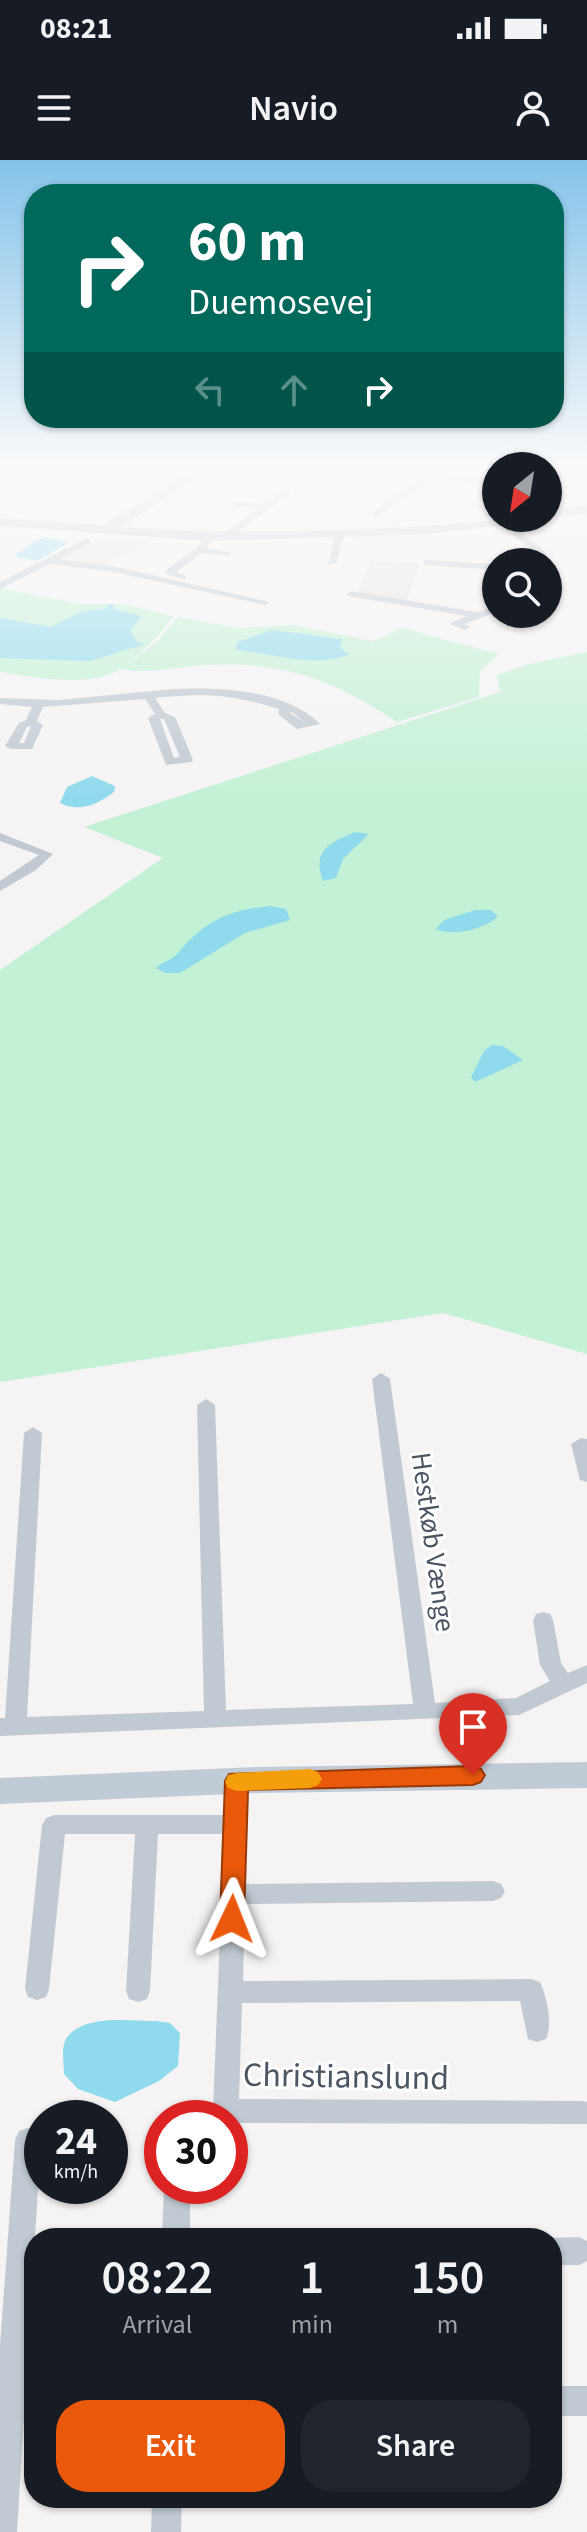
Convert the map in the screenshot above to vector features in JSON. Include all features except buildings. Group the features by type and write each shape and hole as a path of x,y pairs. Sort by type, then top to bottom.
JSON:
{"main road":[{"path":"512,1775 587,1764"},
{"path":"0,1791 237,1781 587,1775"}],"street":[{"path":"160,579 265,602"},
{"path":"188,579 256,594"},
{"path":"352,594 478,615"},
{"path":"465,627 454,624 482,614"},
{"path":"0,701 39,704 241,693 274,701 287,710"},
{"path":"150,698 161,715"},
{"path":"31,722 39,704"},
{"path":"0,837 47,854 43,861 18,872 0,887"},
{"name":"Hestkøb Vænge","path":"381,1379 425,1712"},
{"path":"206,1405 215,1719"},
{"path":"33,1433 8,1726 519,1706 587,1673"},
{"path":"581,1444 587,1475"},
{"path":"543,1620 551,1665 563,1683"},
{"name":"Christianslund","path":"237,1781 226,2111 583,2113"},
{"path":"138,1991 147,1824"},
{"path":"37,1989 54,1825 235,1824"},
{"path":"233,1894 493,1891"},
{"path":"230,1992 531,1990 537,2031"},
{"path":"2,2532 24,2200"},
{"path":"176,2228 177,2204"},
{"path":"562,2401 587,2401"},
{"path":"166,2532 167,2508"}],"shaded area":[{"path":"363,579 414,579 407,602 358,594"}],"green space":[{"path":"0,588 81,604 123,604 174,616 124,667 105,676 66,680 12,674 0,672"},
{"path":"178,617 238,628 295,625 373,641 402,628 499,654 480,671 479,697 397,722 330,684 284,670 235,665 153,671 121,669 157,642"},
{"path":"587,652 587,1354 443,1313 0,1382 0,970 163,858 84,827 500,692 497,675 529,664"}],"water":[{"path":"108,604 114,604 114,609 142,616 130,631 137,642 145,644 90,661 0,658 0,618 51,627 80,612 106,608"},
{"path":"272,630 342,639 340,648 349,654 308,660 236,650 237,642"},
{"path":"92,776 115,786 114,792 88,806 60,803 67,787"},
{"path":"355,832 369,834 343,859 336,878 323,881 321,855 331,844"},
{"path":"271,906 286,909 290,920 245,933 180,973 165,973 156,968 218,920 242,911"},
{"path":"475,910 491,910 498,917 468,930 451,932 436,929 444,920"},
{"path":"492,1045 503,1046 523,1060 475,1082 471,1077 484,1051"},
{"path":"109,2020 170,2023 180,2033 178,2066 159,2081 119,2100 109,2100 78,2089 64,2074 64,2044 76,2029"}],"slow traffic":[{"path":"237,1782 310,1779"}],"route":[{"path":"232,1919 237,1781 473,1775"}]}
